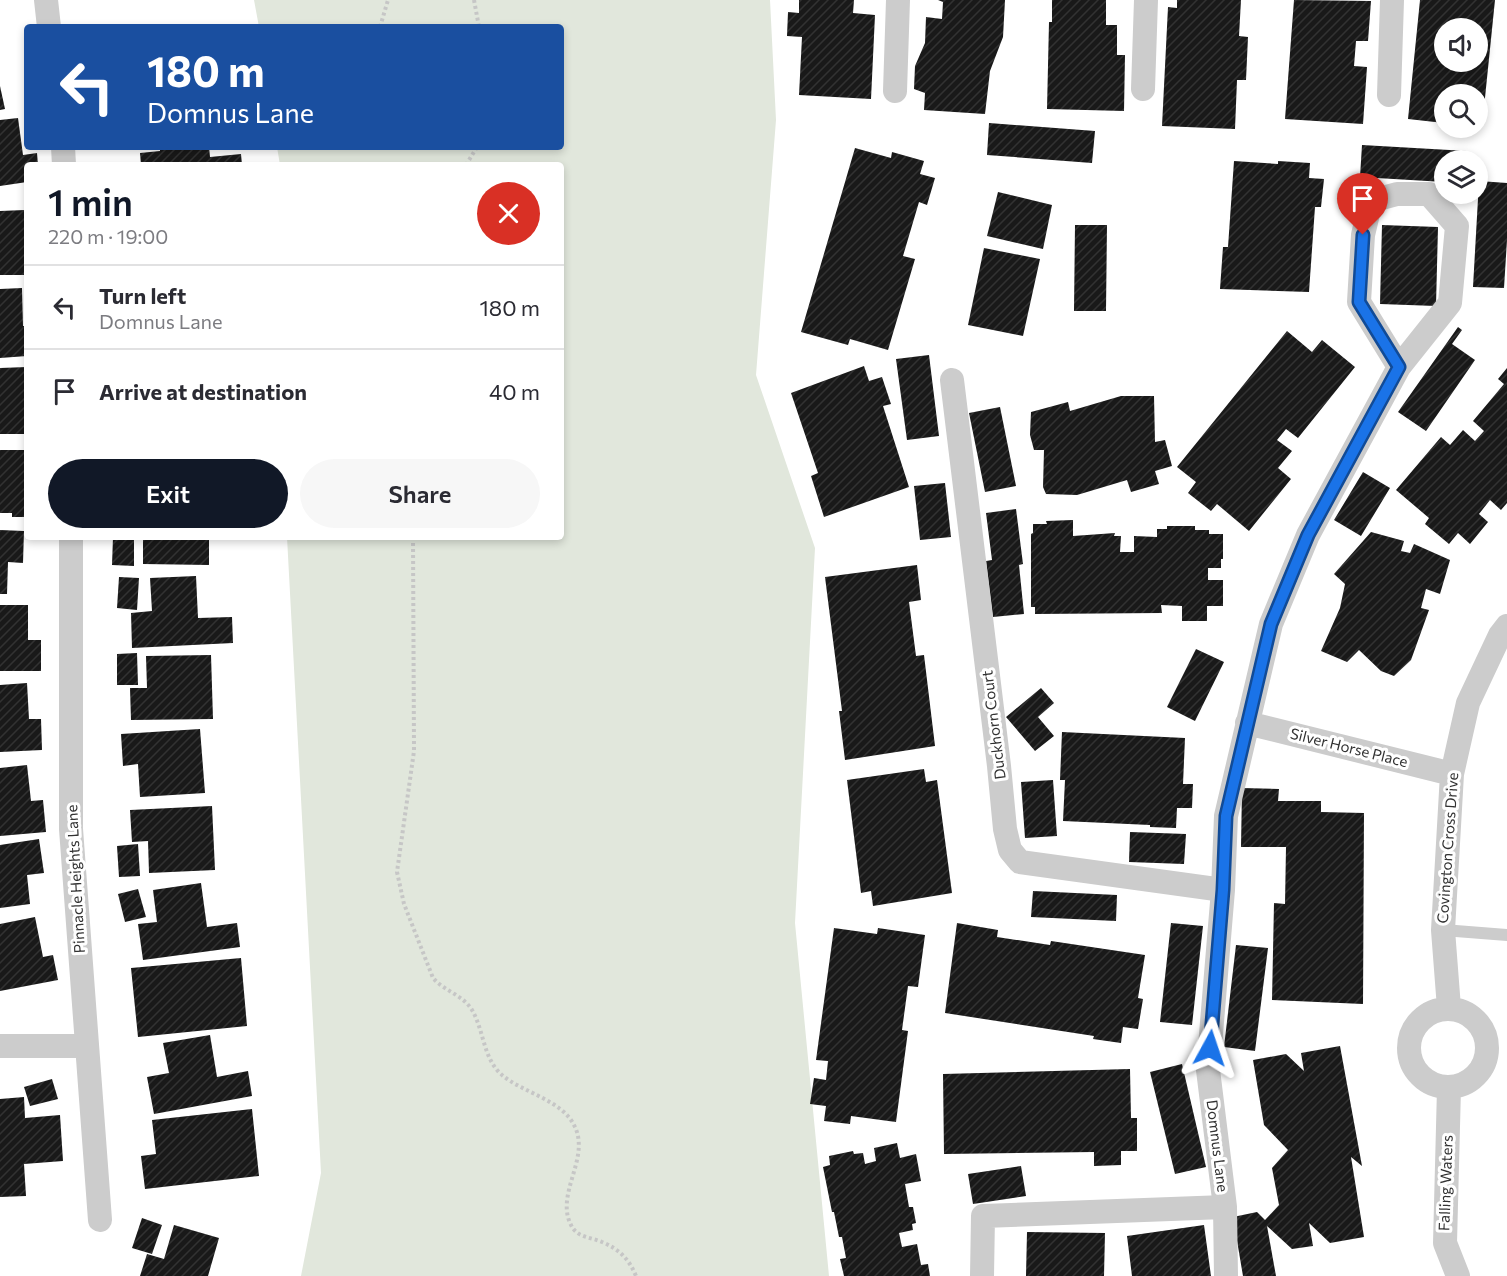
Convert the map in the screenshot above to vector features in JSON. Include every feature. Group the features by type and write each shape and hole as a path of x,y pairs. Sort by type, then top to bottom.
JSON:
{"street":[{"path":"46,0 49,24"},
{"path":"895,91 898,0"},
{"path":"1143,89 1146,0"},
{"path":"1389,95 1392,0"},
{"name":"Domnus Lane","path":"1226,1276 1225,1207 1208,1070 1223,890 1226,816 1271,624 1308,535 1399,367 1450,303 1457,226 1429,194 1397,194 1371,201 1363,235 1359,302 1399,367"},
{"name":"Duckhorn Court","path":"952,380 1005,829 1010,850 1020,862 1223,890"},
{"name":"Pinnacle Heights Lane","path":"71,540 71,829 100,1220"},
{"name":"Covington Cross Drive","path":"1449,1008 1443,930 1452,774 1468,703 1500,635 1507,626"},
{"name":"Silver Horse Place","path":"1246,723 1452,774"},
{"path":"1449,1008 1462,1011 1474,1018 1483,1028 1487,1041 1487,1055 1483,1068 1474,1078 1462,1085 1449,1088 1425,1081 1411,1061 1409,1049 1410,1036 1416,1025 1436,1011 1449,1008"},
{"path":"0,1046 87,1046"},
{"name":"Falling Waters","path":"1449,1088 1445,1243 1458,1276"},
{"name":"Domnus Lane","path":"982,1276 982,1216 1225,1207"}],"lane":[{"path":"1443,930 1507,935"}],"path":[{"path":"381,24 388,0"},
{"path":"474,0 478,24"},
{"path":"413,540 414,752 397,872 404,904 433,978 439,985 464,1000 471,1009 495,1066 502,1075 552,1102 575,1125 579,1148 568,1200 571,1225 583,1237 601,1241 616,1249 631,1264 636,1276"}],"shaded area":[{"path":"254,0 770,0 776,120 756,375 815,548 795,923 829,1276 301,1276 321,1173 287,540 564,540 564,162 280,162 278,150 564,150 564,24 258,24"}],"building":[{"path":"799,0 854,0 853,13 875,15 871,99 799,95 802,37 787,36 788,12 799,13"},
{"path":"938,0 1005,0 1003,37 990,71 985,114 924,110 925,93 914,89 915,66 925,43 926,17 942,19 943,2"},
{"path":"1052,0 1106,0 1106,25 1117,25 1117,55 1125,55 1124,111 1047,109 1049,22 1052,22"},
{"path":"1177,0 1241,0 1239,36 1248,37 1246,80 1237,80 1235,129 1162,126 1168,7 1177,8"},
{"path":"1294,0 1371,1 1368,41 1356,41 1354,66 1367,67 1363,124 1285,119"},
{"path":"1420,0 1495,0 1488,68 1488,18 1434,18 1434,72 1488,72 1486,84 1434,84 1434,122 1408,119"},
{"path":"0,86 5,109 0,110"},
{"path":"18,118 23,155 37,153 38,162 24,162 24,182 0,186 0,120"},
{"path":"989,123 1095,131 1092,163 987,155"},
{"path":"1362,145 1450,150 1434,150 1434,181 1360,177"},
{"path":"855,148 891,158 892,152 924,161 920,174 935,178 927,205 919,202 903,256 915,259 888,350 850,339 848,345 801,332"},
{"path":"209,150 210,157 241,154 242,162 141,162 140,153"},
{"path":"1234,161 1278,164 1278,161 1310,163 1309,178 1324,179 1321,207 1315,207 1309,292 1220,289 1223,247 1228,247"},
{"path":"1488,182 1507,183 1504,288 1473,287 1478,204 1488,204"},
{"path":"998,192 1052,205 1043,249 987,236"},
{"path":"24,210 24,275 0,275 0,211"},
{"path":"1075,225 1107,225 1106,311 1074,311"},
{"path":"1382,225 1438,227 1436,306 1380,304"},
{"path":"984,248 1040,259 1023,336 968,325"},
{"path":"22,288 24,356 0,358 0,289"},
{"path":"1458,327 1462,330 1452,344 1475,360 1426,431 1398,412"},
{"path":"1287,331 1312,352 1322,340 1355,367 1298,438 1286,429 1277,440 1292,451 1278,468 1291,479 1249,531 1217,504 1211,511 1188,493 1196,482 1177,467"},
{"path":"929,355 939,436 907,440 896,359"},
{"path":"864,366 869,381 882,377 891,404 883,406 909,487 824,517 811,476 818,473 791,393"},
{"path":"24,367 24,434 0,434 0,368"},
{"path":"1507,368 1507,503 1501,510 1490,500 1479,514 1488,522 1470,544 1458,533 1449,544 1425,524 1429,518 1396,490 1441,437 1450,445 1463,430 1475,441 1484,431 1473,421 1504,384 1498,379"},
{"path":"1121,396 1154,396 1155,442 1165,440 1172,466 1155,471 1159,484 1131,492 1127,480 1077,495 1046,494 1043,487 1044,450 1034,450 1030,435 1031,412 1068,402 1070,411"},
{"path":"1000,407 1016,486 985,492 969,413"},
{"path":"0,450 24,450 24,517 12,517 12,513 0,513"},
{"path":"1363,472 1390,488 1361,536 1334,520"},
{"path":"945,483 951,537 920,540 914,486"},
{"path":"1016,509 1023,564 1019,565 1024,614 993,617 986,561 992,560 986,513"},
{"path":"1073,520 1073,536 1115,533 1114,536 1121,536 1120,552 1134,552 1134,536 1157,537 1157,529 1167,529 1167,526 1195,526 1195,530 1209,530 1209,534 1223,534 1221,568 1208,568 1208,580 1223,580 1223,606 1207,606 1207,621 1182,621 1182,606 1161,605 1162,613 1035,614 1035,607 1031,607 1033,524"},
{"path":"0,530 24,531 23,563 8,562 7,594 0,594"},
{"path":"1371,532 1404,541 1401,551 1410,553 1414,544 1450,560 1440,594 1426,589 1421,608 1429,610 1411,660 1394,676 1381,671 1359,650 1347,662 1321,651 1340,608 1345,584 1334,574"},
{"path":"113,540 134,540 134,566 112,565"},
{"path":"143,540 209,540 209,565 143,564"},
{"path":"917,565 921,600 909,602 916,656 924,655 935,746 845,760 839,711 842,711 825,577"},
{"path":"196,576 198,618 232,617 233,643 132,648 131,613 152,611 150,578"},
{"path":"119,577 139,578 137,610 117,608"},
{"path":"0,605 28,605 28,640 41,640 41,671 0,671"},
{"path":"1196,649 1224,662 1195,721 1167,707"},
{"path":"137,653 138,685 117,685 117,654"},
{"path":"211,655 213,719 131,720 130,688 147,688 146,656"},
{"path":"27,683 29,719 41,719 42,750 0,752 0,685"},
{"path":"1041,688 1054,703 1038,717 1054,736 1035,751 1006,717"},
{"path":"200,729 205,793 140,797 138,764 123,766 121,734"},
{"path":"1062,732 1185,738 1183,784 1193,784 1192,808 1177,808 1176,828 1063,821 1065,780 1060,780"},
{"path":"27,765 31,801 43,800 46,832 0,836 0,768"},
{"path":"924,769 926,782 937,780 952,893 873,906 871,891 861,893 847,780"},
{"path":"1053,780 1057,836 1025,838 1021,782"},
{"path":"1242,788 1279,789 1278,801 1321,801 1321,812 1364,813 1363,1004 1272,1000 1274,903 1285,904 1286,847 1241,847"},
{"path":"212,806 215,870 149,873 148,841 132,842 130,810"},
{"path":"1130,832 1186,834 1184,864 1129,862"},
{"path":"39,839 44,873 27,875 30,904 0,908 0,845"},
{"path":"138,844 140,876 119,877 117,846"},
{"path":"201,883 207,927 237,923 240,947 143,960 138,924 157,922 153,890"},
{"path":"138,889 146,917 125,922 118,894"},
{"path":"1033,891 1117,895 1116,921 1031,917"},
{"path":"35,917 43,957 53,955 58,980 0,991 0,924"},
{"path":"957,923 998,930 997,937 1050,945 1051,941 1145,955 1138,998 1143,999 1138,1029 1123,1027 1121,1043 1093,1039 1094,1036 945,1013"},
{"path":"1171,923 1203,926 1192,1025 1160,1022"},
{"path":"834,928 877,934 878,928 925,935 918,987 908,986 902,1030 908,1031 896,1122 851,1116 850,1124 824,1121 826,1106 810,1104 814,1078 826,1080 828,1061 816,1060"},
{"path":"1236,945 1268,948 1255,1051 1224,1047"},
{"path":"241,958 247,1026 138,1037 131,968"},
{"path":"210,1035 217,1077 248,1071 252,1096 154,1114 147,1077 169,1073 163,1043"},
{"path":"1340,1046 1362,1166 1351,1157 1364,1237 1330,1243 1309,1223 1313,1246 1292,1249 1267,1226 1276,1276 1243,1276 1233,1217 1257,1212 1265,1220 1279,1205 1272,1168 1288,1150 1264,1125 1253,1060 1286,1054 1304,1071 1301,1053"},
{"path":"1182,1064 1206,1167 1175,1174 1150,1072"},
{"path":"1130,1069 1131,1118 1137,1118 1137,1151 1121,1151 1121,1165 1094,1166 1094,1152 944,1154 943,1074"},
{"path":"52,1079 58,1099 30,1106 24,1087"},
{"path":"24,1097 25,1118 60,1115 63,1161 24,1164 26,1196 0,1197 0,1099"},
{"path":"252,1109 259,1176 145,1189 141,1156 156,1154 152,1120"},
{"path":"897,1143 900,1158 916,1154 921,1181 905,1184 909,1207 913,1207 916,1223 912,1224 913,1230 899,1233 902,1247 917,1244 921,1265 928,1264 930,1276 844,1276 840,1259 846,1258 842,1237 839,1237 834,1212 832,1212 823,1167 830,1165 829,1156 853,1151 854,1154 863,1153 865,1164 876,1161 874,1148"},
{"path":"1021,1166 1026,1196 973,1204 968,1174"},
{"path":"142,1218 162,1225 152,1254 132,1248"},
{"path":"174,1225 219,1238 208,1276 140,1276 147,1254 164,1259"},
{"path":"1204,1225 1211,1276 1132,1276 1127,1236"},
{"path":"1027,1232 1105,1233 1104,1276 1026,1276"}],"route":[{"path":"1210,1048 1223,890 1226,816 1271,624 1308,535 1399,367 1359,302 1363,235"}]}
